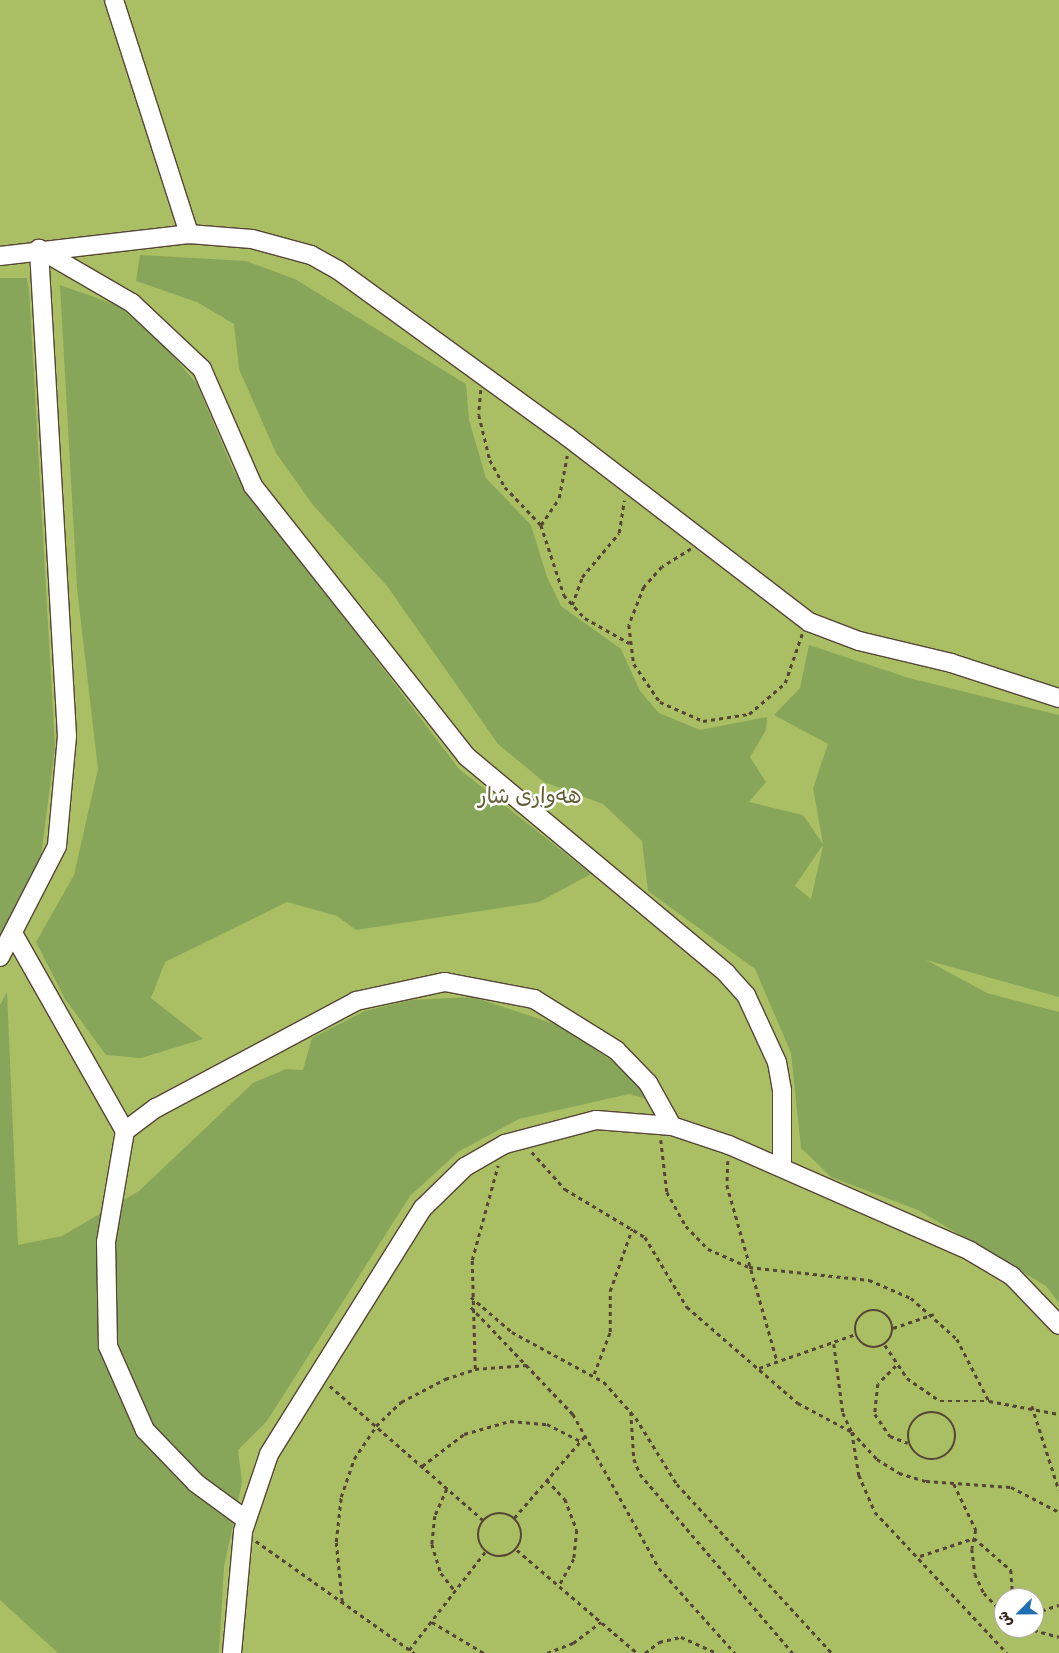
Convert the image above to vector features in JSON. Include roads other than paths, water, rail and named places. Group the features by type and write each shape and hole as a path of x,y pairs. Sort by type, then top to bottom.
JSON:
{"street":[{"path":"114,0 189,234"},
{"path":"0,256 39,249 189,234 252,239 310,255 568,437 810,622 859,642 952,663 1059,698"},
{"path":"0,956 14,935 57,846 67,736 39,249"},
{"path":"39,249 132,303 202,370 253,486 466,756 726,973 746,995 777,1062 782,1091 782,1167"},
{"path":"14,935 125,1131 106,1242 108,1346 146,1430 196,1483 244,1525"},
{"path":"125,1131 156,1108 356,1001 446,982 534,999 616,1050 648,1083 668,1125"},
{"path":"232,1653 244,1525 269,1454 423,1208 465,1167 506,1144 526,1136 596,1120 668,1125 729,1144 994,1264 1031,1292 1059,1325"}],"park label":[{"name":"هەواری شار","path":"530,799"}]}
